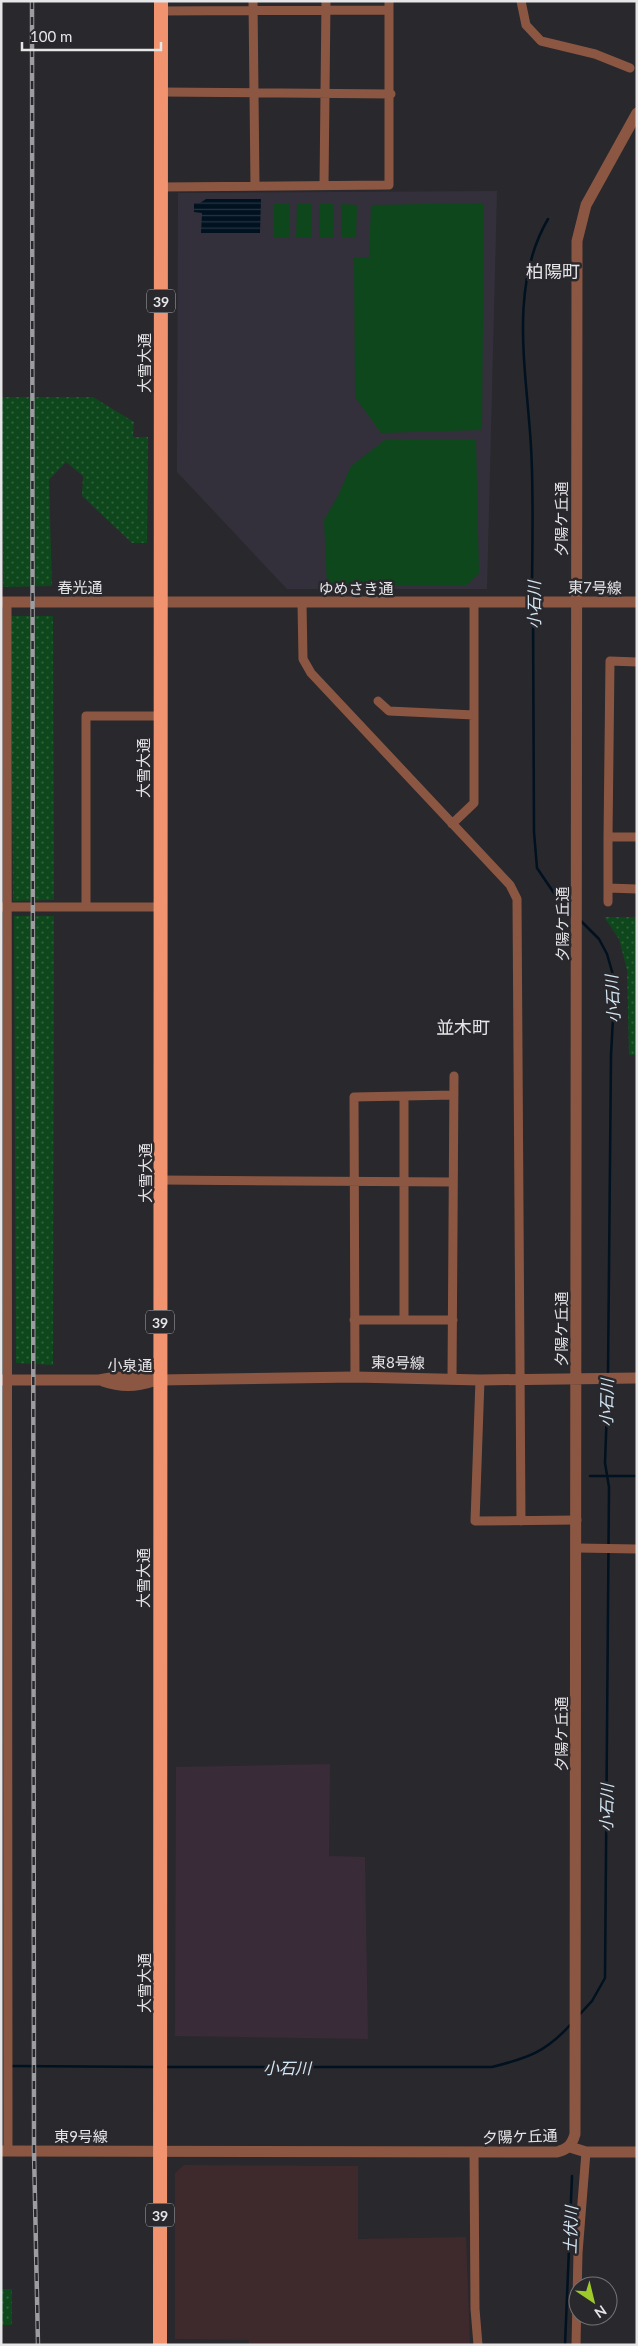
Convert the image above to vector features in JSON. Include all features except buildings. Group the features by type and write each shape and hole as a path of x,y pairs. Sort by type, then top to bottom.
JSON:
{"highway":[{"name":"大雪大通","path":"160,2345 159,1380 161,1180 159,907 161,6"}],"street":[{"path":"521,1 526,25 541,41 595,54 630,68"},
{"path":"161,6 389,6 390,94 390,185 161,187"},
{"path":"253,6 255,186"},
{"path":"324,185 326,6"},
{"path":"160,92 390,94"},
{"name":"夕陽ケ丘通","path":"160,2151 558,2152 570,2147 575,2134 577,241 586,205 637,113"},
{"name":"春光通","path":"4,602 160,601"},
{"name":"ゆめさき通","path":"160,601 302,603 553,601"},
{"name":"東7号線","path":"553,601 637,602"},
{"path":"4,602 5,1847 8,2046 5,2151"},
{"path":"452,824 474,804 474,602"},
{"path":"302,603 303,659 311,673 510,885 517,898 521,1521"},
{"path":"608,902 610,661 637,662"},
{"path":"378,701 389,712 474,715"},
{"path":"86,907 86,716 160,716"},
{"path":"608,837 637,837"},
{"path":"608,888 637,888"},
{"path":"4,907 159,907"},
{"path":"452,1378 454,1076"},
{"path":"355,1377 356,1181 354,1097 454,1095"},
{"path":"404,1097 404,1320"},
{"path":"161,1180 452,1182"},
{"path":"354,1320 453,1320"},
{"name":"小泉通","path":"4,1380 99,1380 116,1377 159,1380"},
{"name":"東8号線","path":"159,1380 355,1377 480,1380 576,1377 635,1378"},
{"path":"480,1380 475,1521 577,1520"},
{"path":"577,1548 635,1549"},
{"path":"570,2147 586,2152 637,2152"},
{"name":"東9号線","path":"5,2151 160,2151"},
{"path":"474,2152 475,2309 478,2345"},
{"path":"576,2345 578,2253 586,2152"}],"shaded area":[{"path":"497,191 487,589 287,589 177,472 178,193"},
{"path":"330,1764 329,1856 365,1857 368,2039 175,2036 176,1767"},
{"path":"184,2165 358,2166 358,2239 466,2237 470,2345 249,2345 249,2340 175,2339 175,2173"}],"green space":[{"path":"484,203 482,430 381,433 355,397 354,257 369,257 371,205"},
{"path":"274,204 290,204 290,238 274,238"},
{"path":"297,204 312,204 312,238 296,238"},
{"path":"319,204 334,204 334,238 319,238"},
{"path":"341,204 357,205 356,238 341,238"},
{"path":"1,397 93,397 134,422 133,437 148,437 147,543 132,543 82,496 83,476 66,462 49,480 52,586 3,587"},
{"path":"385,440 476,440 479,573 467,585 327,585 324,520 338,496 351,466"},
{"path":"11,616 53,616 54,900 13,901"},
{"path":"14,916 54,916 53,1365 16,1363"},
{"path":"604,917 637,917 637,1055 629,1055 627,970 619,939"},
{"path":"1,2289 12,2289 12,2325 1,2325"}],"water":[{"path":"206,199 261,199 260,233 201,233 202,213 194,212 194,203 200,203"}],"waterway":[{"name":"小石川","path":"532,599 531,447 524,360 524,302 528,273 536,245 548,219"},
{"name":"小石川","path":"533,605 534,832 537,868 558,899 572,912"},
{"name":"小石川","path":"581,921 599,939 607,954 615,982 611,1055 608,1375"},
{"name":"小石川","path":"580,2014 592,2001 605,1978 609,1487 605,1463 608,1381"},
{"path":"590,1476 637,1476"},
{"name":"小石川","path":"165,2067 492,2067 536,2053 562,2034 571,2024"},
{"name":"小石川","path":"10,2066 155,2067"},
{"name":"土伏川","path":"565,2345 572,2176"}],"railway":[{"path":"32,1 34,2151 38,2345"}],"district":[{"name":"柏陽町","path":"553,271"},
{"name":"並木町","path":"463,1027"}]}
